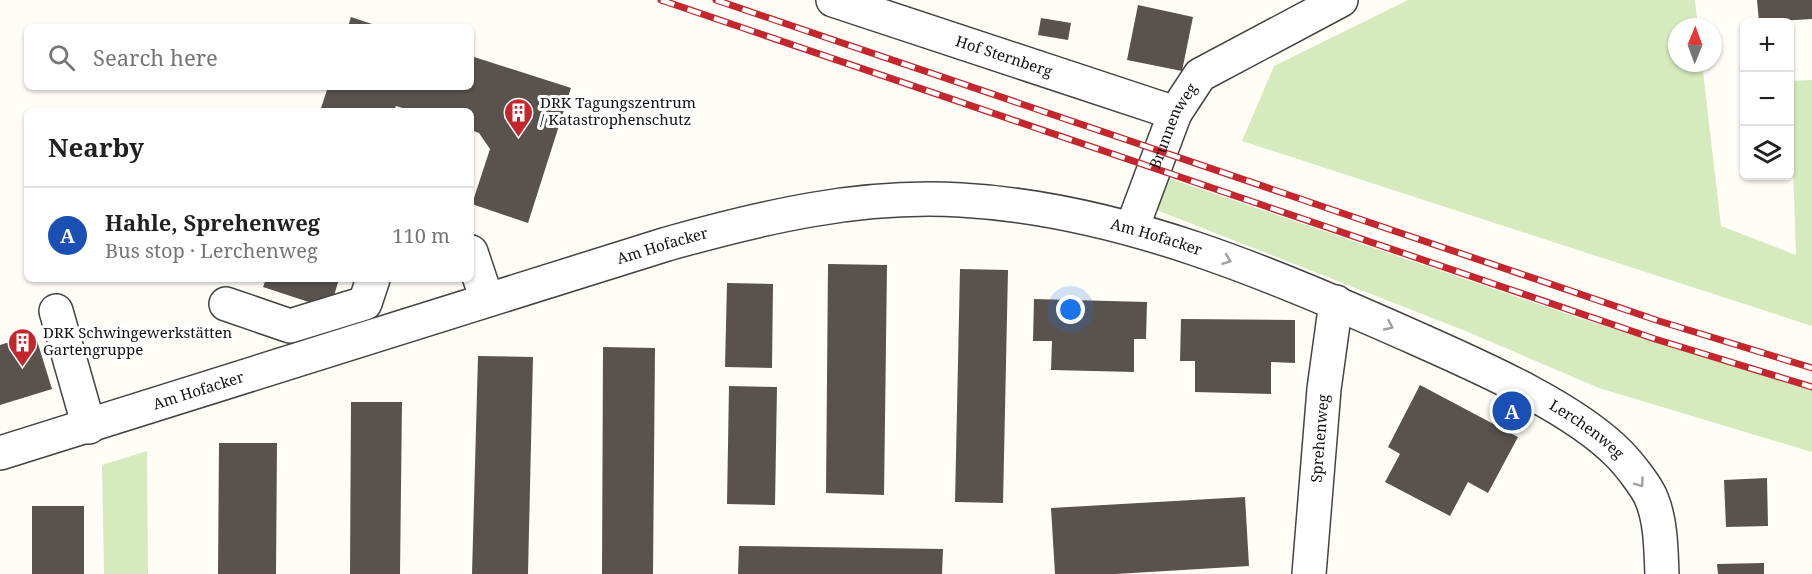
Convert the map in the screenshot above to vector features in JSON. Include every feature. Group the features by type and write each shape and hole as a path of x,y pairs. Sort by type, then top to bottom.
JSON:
{"street":[{"name":"Hof Sternberg","path":"833,0 1175,113"},
{"name":"Brunnenweg","path":"1132,228 1175,113 1200,75 1341,0"},
{"name":"Am Hofacker","path":"0,453 667,244 804,209 906,198 961,200 1061,212 1132,228 1336,302"},
{"path":"474,261 487,300"},
{"path":"226,304 290,326 365,303 372,282"},
{"name":"Sprehenweg","path":"1309,574 1324,389 1336,302"},
{"name":"Lerchenweg","path":"1336,302 1463,360 1584,425 1620,454 1652,499 1660,543 1662,574"},
{"path":"56,312 89,426"}],"green space":[{"path":"1408,0 1695,0 1697,18 1668,18 1668,72 1703,72 1721,226 1796,255 1794,81 1812,80 1812,326 1242,141 1274,66"},
{"path":"1168,178 1579,318 1812,390 1812,452 1599,388 1468,332 1154,209"},
{"path":"147,451 148,574 104,574 102,465"}],"building":[{"path":"1757,0 1812,0 1812,19 1759,18"},
{"path":"1138,5 1193,17 1182,71 1127,60"},
{"path":"351,17 372,24 349,24"},
{"path":"1041,18 1071,23 1068,40 1038,35"},
{"name":"DRK Tagungszentrum / Katastrophenschutz","path":"474,57 571,88 528,223 474,205 474,198 490,149 479,133 474,131 474,108 402,108 396,106 395,108 321,108 327,90 474,90"},
{"path":"828,264 887,265 884,495 826,493"},
{"path":"960,269 1008,270 1003,503 955,502"},
{"path":"265,282 338,282 330,309 263,287"},
{"path":"727,283 773,284 772,368 725,367"},
{"path":"1034,299 1147,302 1146,339 1134,339 1134,372 1051,370 1052,341 1033,341"},
{"path":"1181,319 1295,320 1295,363 1271,362 1271,394 1195,392 1195,361 1180,361"},
{"name":"DRK Schwingewerkstätten Gartengruppe","path":"35,334 52,389 0,405 0,345"},
{"path":"603,347 655,348 653,574 602,574"},
{"path":"478,356 533,357 528,574 472,574"},
{"path":"1420,385 1518,437 1488,493 1468,482 1450,516 1385,482 1400,454 1388,447"},
{"path":"729,386 777,387 775,505 727,504"},
{"path":"351,402 402,402 400,574 350,574"},
{"path":"219,443 277,443 276,574 218,574"},
{"path":"1767,478 1768,526 1726,527 1724,480"},
{"path":"1245,497 1249,566 1116,574 1055,574 1051,508"},
{"path":"32,506 84,506 84,574 32,574"},
{"path":"739,546 943,549 942,574 738,574"},
{"path":"1764,563 1764,574 1718,574 1717,564"}],"railway":[{"path":"661,0 1655,339 1812,387"},
{"path":"716,0 1659,321 1812,368"}],"place":[{"name":"DRK Tagungszentrum / Katastrophenschutz","path":"519,138"},
{"name":"DRK Schwingewerkstätten Gartengruppe","path":"22,368"},
{"name":"Hahle, Sprehenweg","path":"1512,411"}]}
